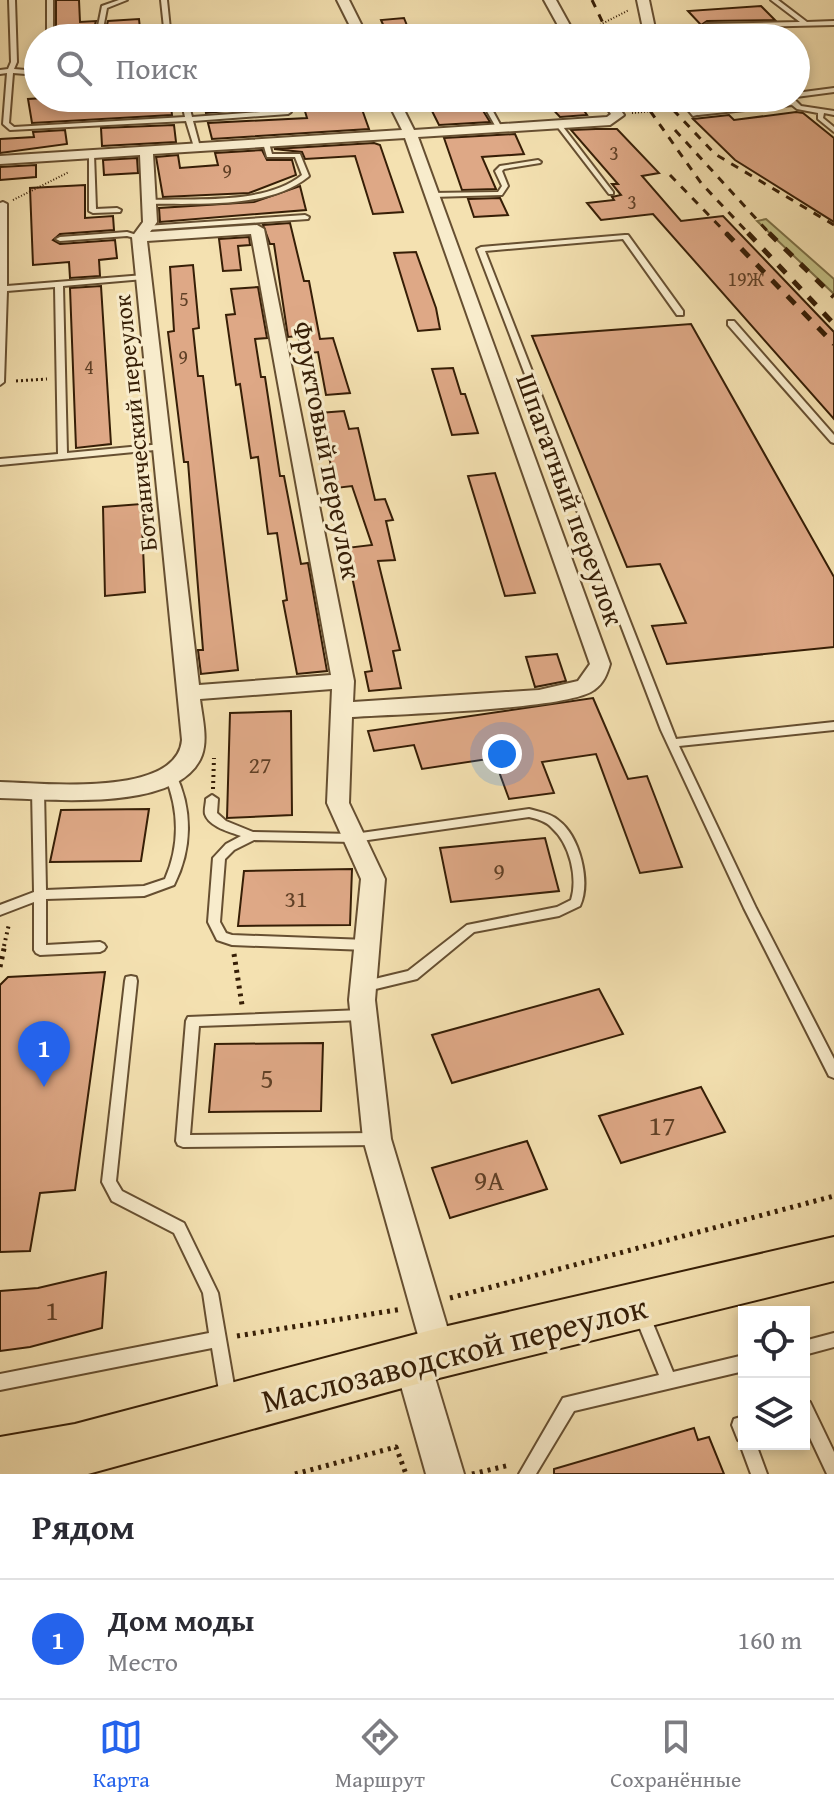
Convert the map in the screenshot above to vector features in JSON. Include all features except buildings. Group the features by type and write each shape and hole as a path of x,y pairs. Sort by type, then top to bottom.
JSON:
{"highway":[{"name":"Маслозаводской переулок","path":"0,1464 75,1451 426,1357 834,1259"},
{"name":"Маслозаводской переулок","path":"25,1474 75,1451"}],"street":[{"path":"343,0 355,24"},
{"path":"550,0 565,24"},
{"path":"643,2 648,24"},
{"name":"Шпагатный переулок","path":"343,710 539,697 585,687 596,676 600,664 410,134 399,112"},
{"path":"0,160 91,158 197,147 558,124 614,118 612,112"},
{"name":"Ботанический переулок","path":"146,151 150,222 143,232 144,277 189,693 191,755 183,767 171,776"},
{"name":"Фруктовый переулок","path":"143,232 257,229 343,681 338,803 373,879 362,1015 377,1139 427,1304 426,1357"},
{"path":"189,693 343,681"},
{"path":"0,790 132,789 153,785 171,776"},
{"path":"426,1357 445,1474"}],"lane":[{"path":"12,0 14,62 10,71 6,124 16,130 288,112"},
{"path":"50,0 50,24"},
{"path":"101,24 104,7 124,0"},
{"path":"164,0 166,24"},
{"path":"774,0 805,23"},
{"path":"0,24 13,23"},
{"path":"772,24 834,23"},
{"path":"0,72 24,72"},
{"path":"810,93 834,90"},
{"path":"810,108 834,113"},
{"path":"187,112 197,147"},
{"path":"490,112 499,128"},
{"path":"821,112 820,118 834,130"},
{"path":"558,124 611,193"},
{"path":"150,202 273,194 300,184 306,176 298,155 269,156 266,143"},
{"path":"91,158 93,211 117,210"},
{"path":"432,195 500,194 505,186 498,171 502,167 538,162"},
{"path":"0,382 2,204"},
{"path":"60,239 305,217"},
{"path":"680,313 625,237 481,249 673,743 750,908 834,1072"},
{"path":"2,289 144,277"},
{"path":"59,284 63,456"},
{"path":"731,323 834,440"},
{"path":"0,462 162,447"},
{"path":"673,743 834,726"},
{"path":"6,908 40,895 144,891 170,882 181,861 180,796 171,776"},
{"path":"38,790 40,950 100,947"},
{"path":"212,799 211,814 222,824 252,836 354,838 529,813 558,826 570,846 581,888 576,903 571,907 471,928 412,975 362,987"},
{"path":"252,836 230,847 219,858 214,922 221,937 367,945"},
{"path":"131,981 109,1182 117,1196 179,1228 210,1293 230,1410"},
{"path":"362,1015 193,1021 183,1141 377,1139"},
{"path":"639,1306 669,1381"},
{"path":"0,1382 219,1339"},
{"path":"810,1346 834,1340"},
{"path":"532,1467 569,1404 738,1364"},
{"path":"810,1420 834,1470"},
{"path":"750,1450 759,1474"}],"path":[{"path":"600,24 643,2"},
{"path":"614,118 684,112"},
{"path":"2,204 91,158"},
{"path":"15,381 61,378"},
{"path":"0,967 6,908"},
{"path":"232,940 245,1019"},
{"path":"219,1339 427,1304 834,1196"},
{"path":"295,1474 396,1447 406,1474"},
{"path":"472,1474 532,1467"}],"shaded area":[{"path":"766,219 834,279 834,294 757,221"}],"railway":[{"path":"592,0 603,24"},
{"path":"651,112 701,183 750,235"},
{"path":"675,112 715,154 834,225"},
{"path":"675,130 771,235"},
{"path":"670,175 728,235"},
{"path":"726,233 834,344"},
{"path":"748,233 834,324"},
{"path":"771,235 834,297"}],"place":[{"name":"Дом моды","path":"44,1087"}]}
